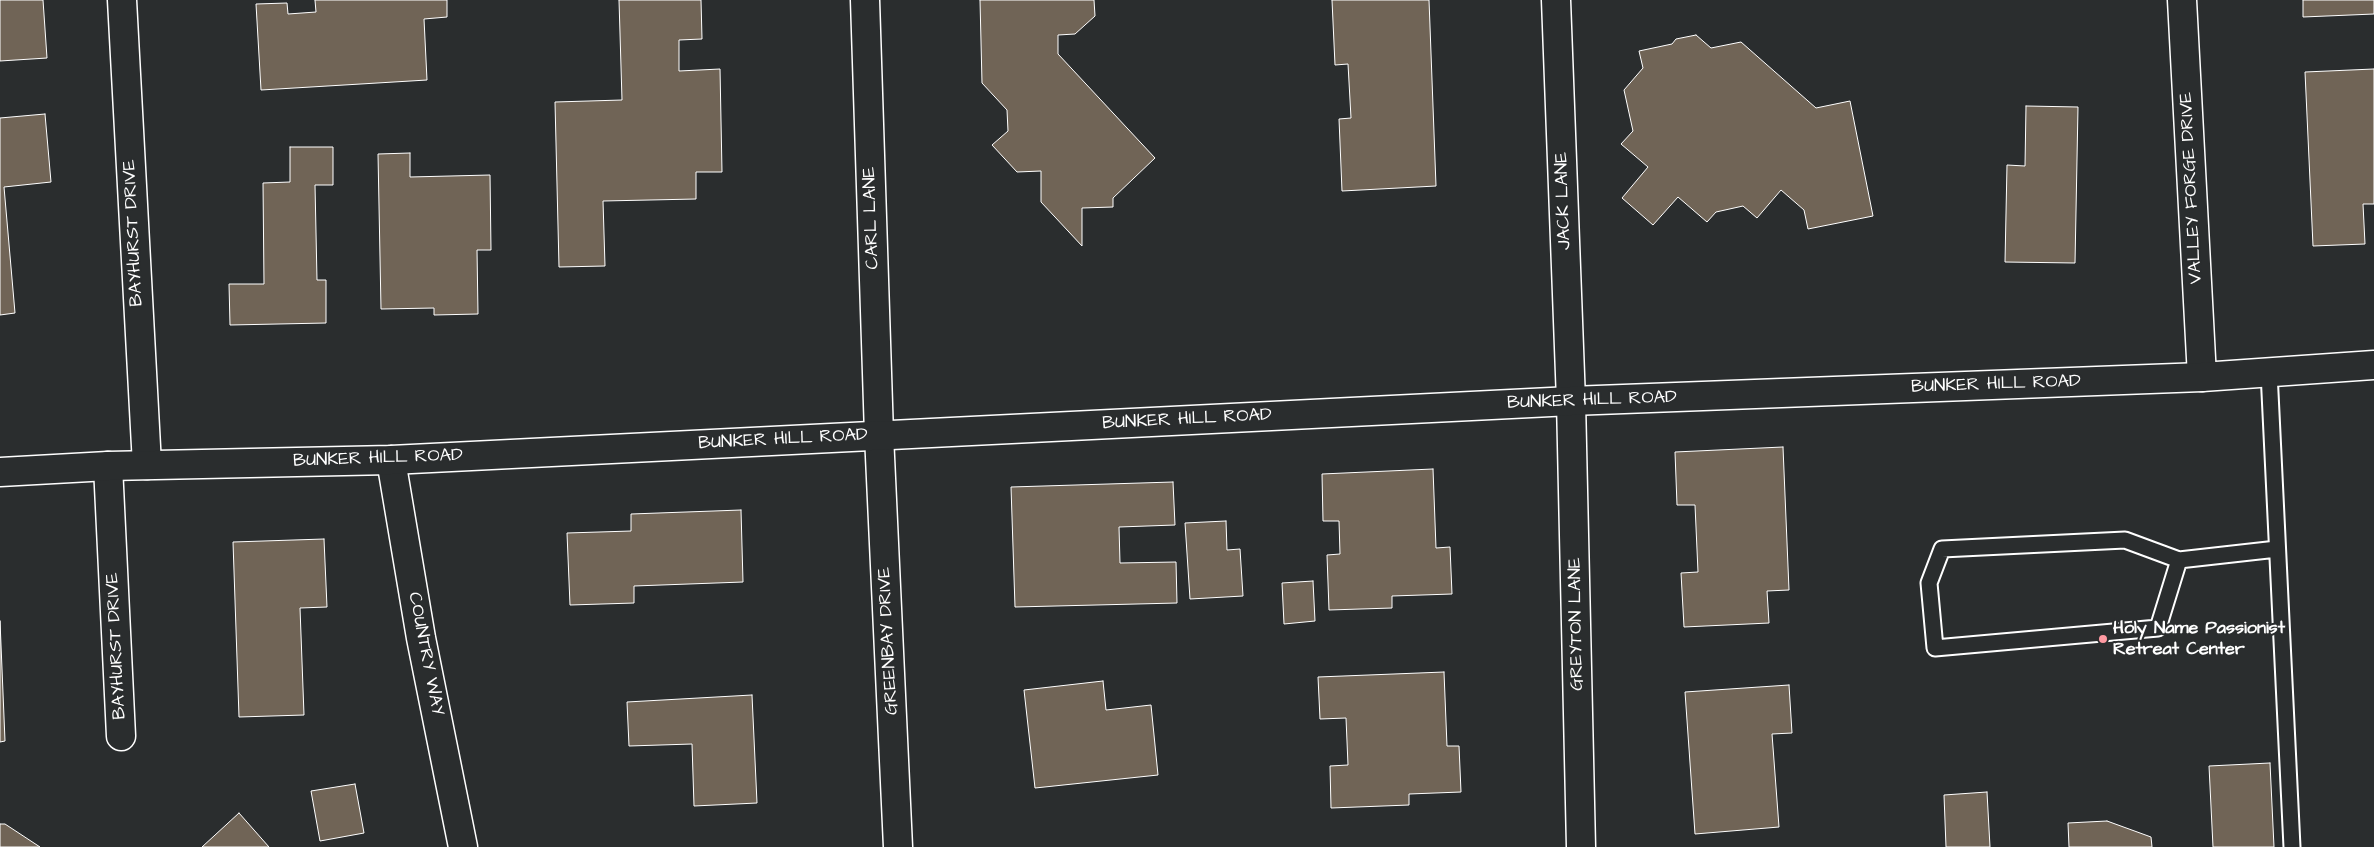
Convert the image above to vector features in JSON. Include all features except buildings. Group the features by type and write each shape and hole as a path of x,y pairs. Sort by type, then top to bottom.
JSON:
{"street":[{"name":"BAYHURST DRIVE","path":"122,0 147,465"},
{"name":"CARL LANE","path":"865,0 879,435"},
{"name":"JACK LANE","path":"1556,0 1571,401"},
{"name":"VALLEY FORGE DRIVE","path":"2182,0 2202,377"},
{"name":"BUNKER HILL ROAD","path":"0,472 108,466 391,460 1571,401 2202,377 2374,365"},
{"name":"GREYTON LANE","path":"1571,401 1582,847"},
{"name":"GREENBAY DRIVE","path":"879,435 898,847"},
{"name":"COUNTRY WAY","path":"391,460 420,638 463,847"},
{"name":"BAYHURST DRIVE","path":"108,466 121,736"}],"lane":[{"path":"2268,372 2292,847"},
{"path":"2179,560 2158,628 1935,648 1930,583 1942,549 2125,540 2179,560 2277,549"}],"place":[{"name":"Holy Name Passionist Retreat Center","path":"2103,639"}]}
